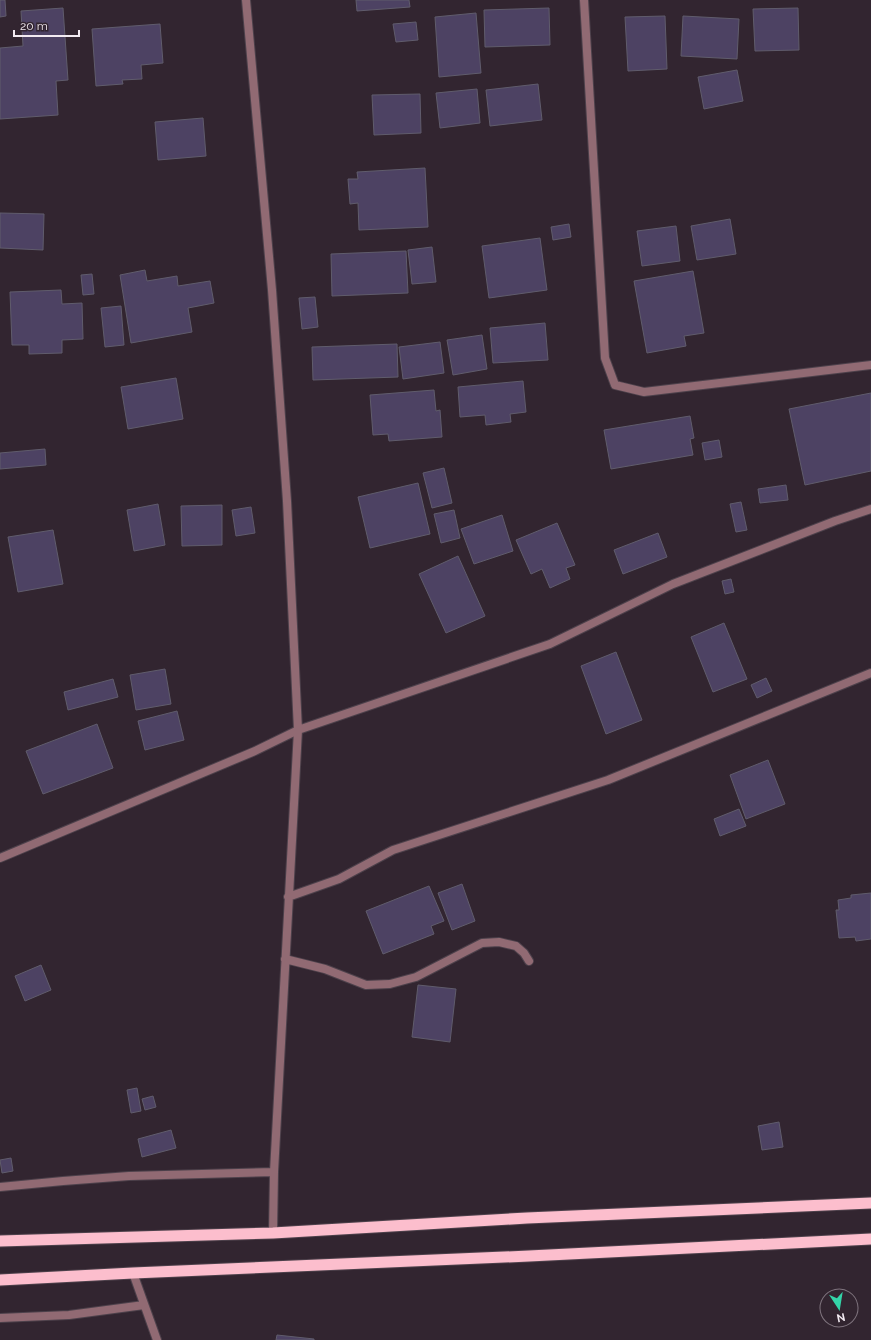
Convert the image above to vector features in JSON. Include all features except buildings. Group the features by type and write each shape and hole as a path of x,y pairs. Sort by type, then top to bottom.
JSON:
{"highway":[{"path":"0,1241 273,1233 535,1218 871,1203"},
{"path":"0,1280 871,1239"}],"street":[{"path":"246,0 272,290 286,501 298,730 274,1172 273,1233"},
{"path":"584,0 605,358 615,385 644,392 871,365"},
{"path":"0,858 255,751 298,730 550,644 673,584 835,520 871,509"},
{"path":"288,897 339,879 393,850 608,780 871,672"},
{"path":"286,959 325,969 366,985 390,984 416,976 482,943 500,942 516,946 524,953 529,961"},
{"path":"0,1187 129,1176 274,1172"},
{"path":"133,1273 157,1340"},
{"path":"0,1318 69,1315 144,1305"}]}
